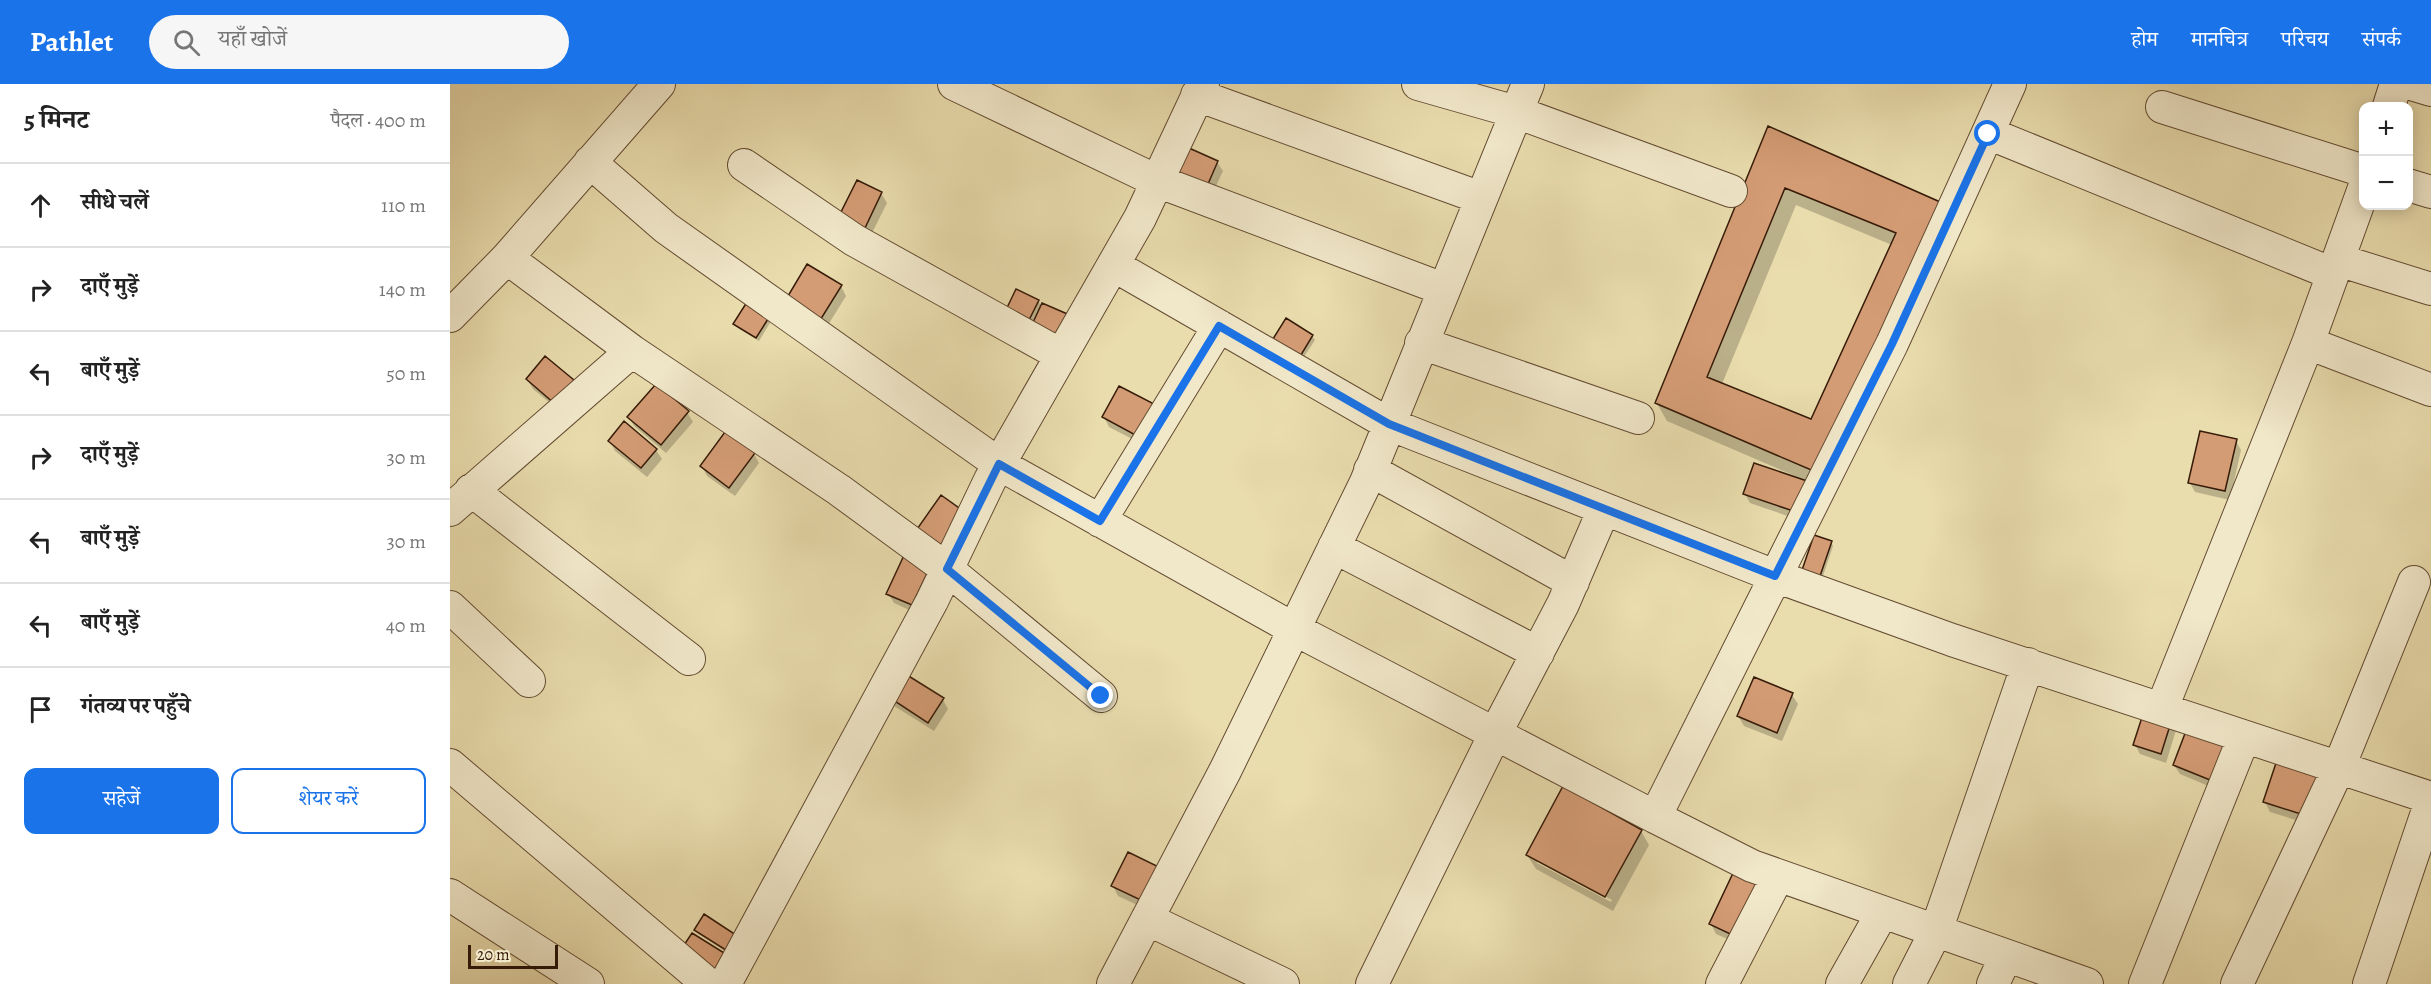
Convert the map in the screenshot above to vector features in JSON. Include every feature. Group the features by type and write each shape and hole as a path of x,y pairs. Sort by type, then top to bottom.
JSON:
{"street":[{"path":"450,316 507,258 658,84"},
{"path":"954,84 1157,181 1443,289"},
{"path":"1418,84 1522,98 1731,191"},
{"path":"1655,817 1892,344 2010,84"},
{"path":"2390,102 2396,84"},
{"path":"2411,84 2431,90"},
{"path":"725,984 947,569 999,464 1140,218 1200,90 1481,198"},
{"path":"1113,984 1225,771 1371,470 1522,98"},
{"path":"2162,107 2359,169"},
{"path":"1988,134 2335,267 2431,289"},
{"path":"590,162 666,228 999,464 1294,629 1752,866 2087,984"},
{"path":"744,165 854,240 1061,355"},
{"path":"2413,186 2431,192"},
{"path":"2162,708 2308,343 2359,202"},
{"path":"507,258 632,351 839,490 947,569 1101,696"},
{"path":"1113,265 1389,424 1775,576 1952,640 2431,799 2369,984"},
{"path":"1100,521 1219,326"},
{"path":"1421,343 1638,418"},
{"path":"2308,343 2431,390"},
{"path":"632,351 461,500 689,659"},
{"path":"1371,470 1573,582"},
{"path":"1372,984 1573,582 1604,509"},
{"path":"1334,547 1538,653"},
{"path":"2237,984 2339,767 2414,582"},
{"path":"450,607 529,681"},
{"path":"1909,984 1936,931 2028,664"},
{"path":"2145,984 2244,737"},
{"path":"450,765 708,984"},
{"path":"1722,984 1778,876"},
{"path":"450,895 588,984"},
{"path":"1842,984 1882,913"},
{"path":"1147,919 1283,984"},
{"path":"1993,984 2006,956"}],"building":[{"path":"1768,126 1947,205 1823,475 1655,403","holes":["1785,188 1896,233 1811,419 1707,377"]},
{"path":"1189,148 1218,161 1205,191 1176,178"},
{"path":"857,180 882,192 865,228 839,216"},
{"path":"807,264 842,285 819,322 785,301"},
{"path":"1016,289 1039,300 1026,326 1003,316"},
{"path":"752,294 775,308 756,338 733,324"},
{"path":"1042,303 1072,316 1059,344 1029,331"},
{"path":"1286,318 1313,335 1298,360 1271,342"},
{"path":"545,356 574,380 555,404 526,379"},
{"path":"656,384 689,411 661,445 627,417"},
{"path":"1119,386 1156,405 1139,437 1102,417"},
{"path":"624,421 657,449 641,468 608,441"},
{"path":"2200,431 2237,439 2225,491 2188,483"},
{"path":"725,432 755,453 729,488 700,466"},
{"path":"1754,463 1813,483 1802,514 1743,494"},
{"path":"941,495 969,515 943,551 915,532"},
{"path":"1814,535 1832,541 1818,582 1800,576"},
{"path":"906,551 932,563 912,605 886,594"},
{"path":"899,670 944,698 928,723 884,694"},
{"path":"1754,677 1793,693 1777,733 1737,716"},
{"path":"2145,708 2173,716 2161,754 2133,745"},
{"path":"2189,723 2231,740 2215,782 2173,765"},
{"path":"2276,763 2319,777 2307,816 2263,802"},
{"path":"1563,786 1642,830 1605,897 1526,855"},
{"path":"1128,852 1165,870 1149,904 1111,886"},
{"path":"1734,871 1767,887 1743,940 1709,924"},
{"path":"704,914 739,937 729,952 694,930"},
{"path":"692,933 729,956 716,975 680,951"}],"route":[{"path":"1101,696 947,569 999,464 1100,521 1219,326 1389,424 1775,576 1892,344 1988,134"}]}
